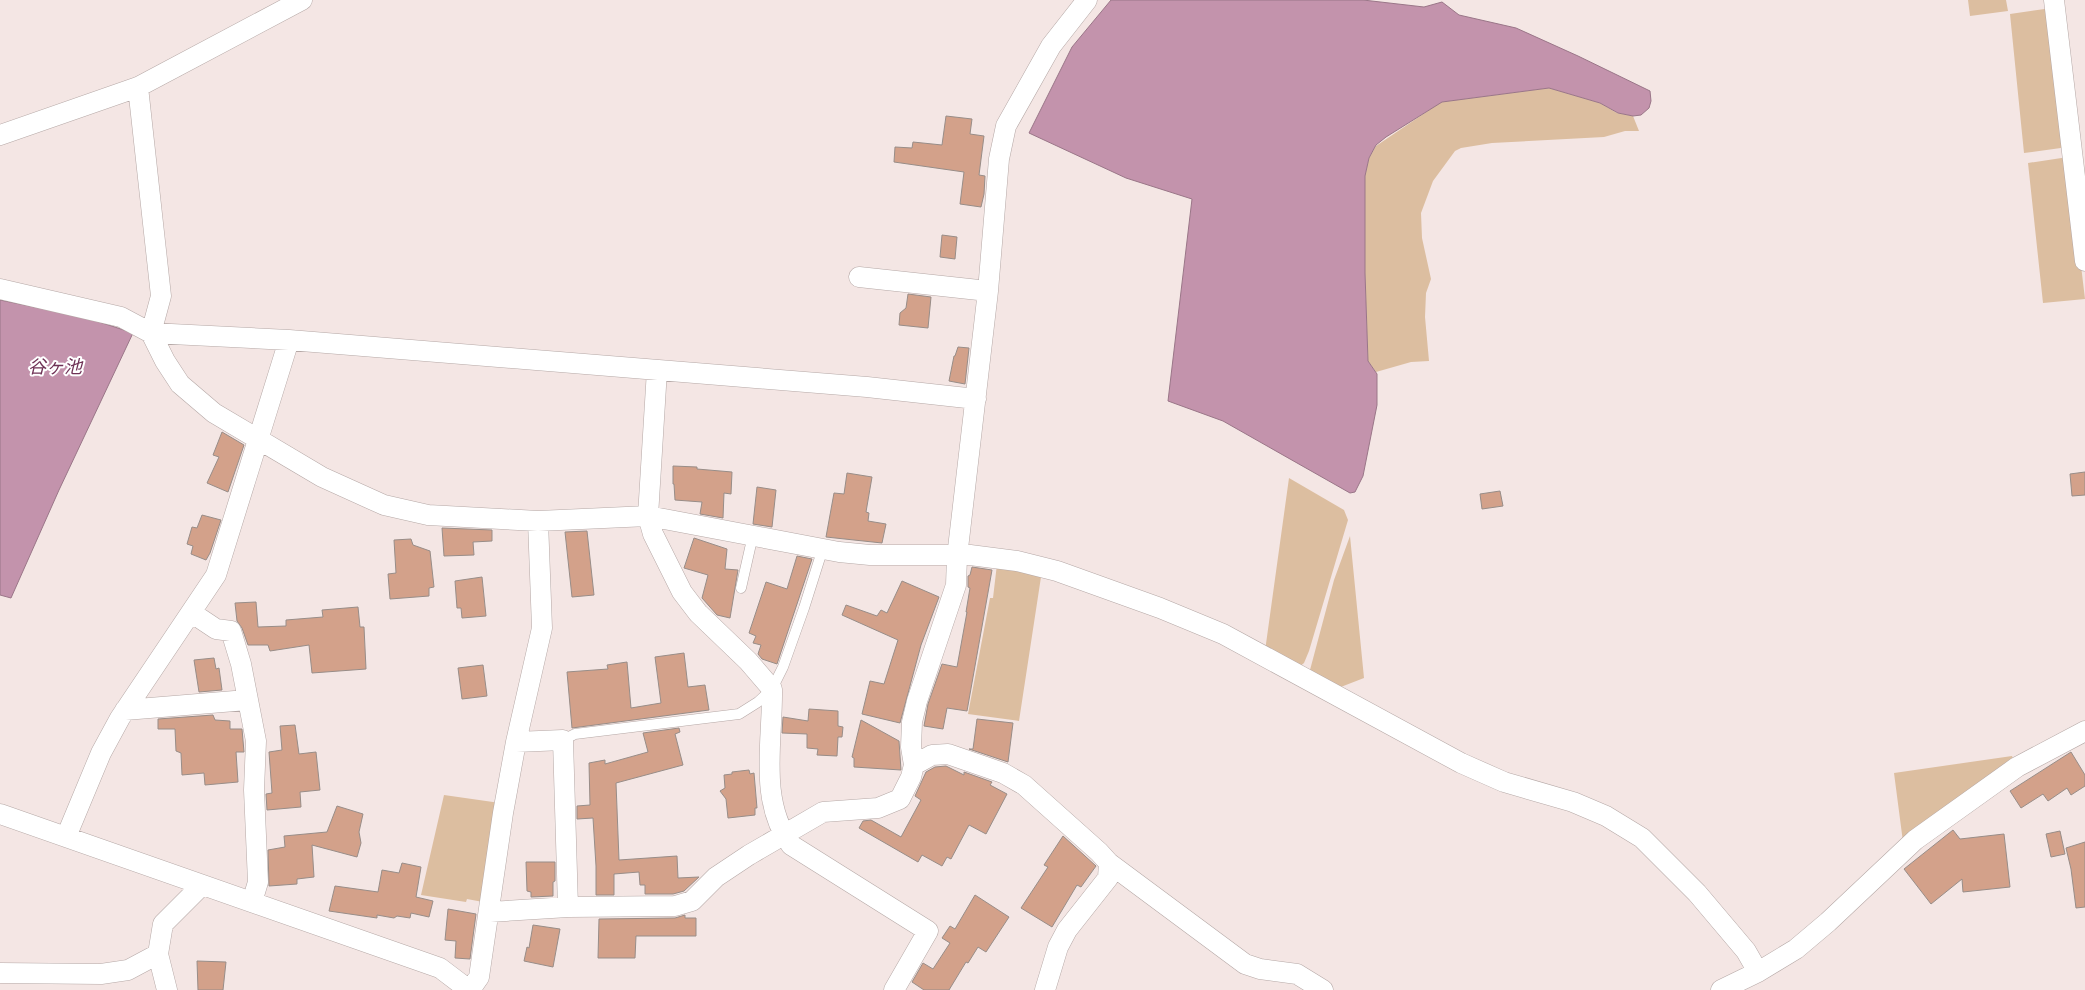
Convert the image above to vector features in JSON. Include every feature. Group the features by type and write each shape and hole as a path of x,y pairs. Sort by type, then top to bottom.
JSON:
{"street":[{"path":"0,135 138,87 302,0"},
{"path":"490,912 568,907 675,906 692,902 716,877 749,855 822,812 878,808 900,799 911,778 914,765 911,747 912,722 917,701 956,585 957,557 988,291 999,159 1006,126 1052,46 1087,0"},
{"path":"2054,0 2085,261"},
{"path":"138,87 161,296 151,334 180,384 214,413 322,477 384,505 428,515 538,521 648,516 870,556 970,556 1025,563 1058,572 1160,608 1223,634 1461,763 1504,782 1573,802 1606,816 1642,838 1697,893 1746,951 1758,972"},
{"path":"859,277 988,291"},
{"path":"0,289 120,317 151,334 290,340 867,387 976,399"},
{"path":"66,837 101,753 125,710 216,575 290,340"},
{"path":"657,370 648,516 660,549 682,592 698,613 748,661 772,689 769,780 776,822 790,845 928,931 894,990"},
{"path":"0,814 440,968 469,990 479,977 503,813 516,742 542,628 538,521"},
{"path":"192,613 216,629 231,631 241,664 256,741 254,790 258,882 252,902"},
{"path":"125,710 248,700"},
{"path":"1721,990 1758,972 1796,949 1915,840 2017,768 2085,731"},
{"path":"516,742 563,740 568,907"},
{"path":"914,765 932,756 948,754 1003,773 1024,785 1109,863 1245,964 1260,970 1297,974 1323,990"},
{"path":"1045,990 1058,946 1067,930 1108,878 1109,863"},
{"path":"166,990 158,954 163,924 202,885"},
{"path":"0,974 101,974 128,970 158,954"}],"lane":[{"path":"741,588 753,535"},
{"path":"563,740 575,734 740,714 758,702 772,689 783,667 823,548"}],"shaded area":[{"path":"1968,0 2006,0 2008,11 1970,16"},
{"path":"2052,8 2068,147 2024,153 2010,14"},
{"path":"1549,88 1600,103 1617,113 1633,116 1639,131 1625,131 1604,137 1492,143 1461,148 1455,151 1433,181 1421,213 1422,238 1431,279 1426,293 1425,317 1429,361 1411,362 1376,372 1368,361 1365,273 1365,176 1369,158 1376,146 1441,102"},
{"path":"2068,157 2085,299 2043,303 2028,163"},
{"path":"1289,478 1344,510 1348,520 1309,651 1304,663 1299,667 1265,651"},
{"path":"1350,536 1364,678 1333,690 1312,678 1310,670 1334,580"},
{"path":"997,564 1041,577 1019,721 968,714 990,598 993,598"},
{"path":"2012,756 2014,763 1903,842 1894,773"},
{"path":"444,795 500,803 483,902 467,899 466,902 421,895"}],"water":[{"path":"1111,0 1363,0 1424,7 1442,2 1459,15 1516,28 1578,56 1650,91 1651,101 1649,108 1641,115 1633,116 1618,113 1600,103 1549,88 1442,102 1376,145 1369,158 1365,176 1365,273 1368,361 1377,374 1377,405 1363,476 1355,492 1350,493 1223,421 1168,401 1192,199 1126,178 1029,133 1072,47"},
{"name":"谷ヶ池","path":"0,300 84,317 133,333 59,490 11,598 0,595"}],"building":[{"path":"946,116 972,119 970,134 984,136 979,175 985,176 981,207 960,204 964,172 894,162 895,147 912,148 913,142 942,145"},
{"path":"942,235 957,237 955,259 940,257"},
{"path":"908,294 931,297 928,328 899,325 900,313 906,308"},
{"path":"958,347 969,348 965,384 949,381 954,356"},
{"path":"222,432 244,445 228,492 207,483 219,457 213,455"},
{"path":"673,466 732,472 731,494 724,493 723,518 700,514 702,502 675,500"},
{"path":"2085,472 2085,495 2072,496 2070,474"},
{"path":"847,473 872,477 866,512 869,513 868,521 886,524 882,543 826,537 834,493 844,494"},
{"path":"757,487 776,490 772,527 753,524"},
{"path":"1500,491 1503,506 1482,509 1480,494"},
{"path":"202,515 221,520 206,560 191,554 193,546 187,544 192,527 197,528"},
{"path":"442,528 492,530 492,541 473,542 474,555 444,556"},
{"path":"587,531 594,595 572,597 565,532"},
{"path":"694,538 727,549 725,569 738,570 730,618 717,615 702,598 708,575 684,568"},
{"path":"411,539 413,545 430,551 434,587 429,588 429,596 390,599 388,574 396,573 394,540"},
{"path":"797,556 812,559 777,664 762,659 758,654 761,645 753,643 756,636 749,633 766,582 787,589"},
{"path":"972,567 992,570 967,711 947,708 943,729 924,726 928,704 942,664 957,667 970,588 968,587 968,576"},
{"path":"482,577 486,616 462,618 461,608 457,608 455,581"},
{"path":"902,581 939,597 921,645 900,723 862,714 870,681 884,684 898,640 842,615 846,605 877,616 881,610 887,613"},
{"path":"256,602 258,627 286,626 286,620 323,617 322,610 358,607 360,627 364,627 366,669 312,673 309,645 270,651 268,645 248,645 242,628 237,621 235,603"},
{"path":"684,653 688,687 705,685 709,710 572,728 567,672 608,669 607,665 627,662 631,708 661,703 655,657"},
{"path":"214,658 216,669 219,668 222,690 199,692 194,660"},
{"path":"483,665 487,696 462,699 458,668"},
{"path":"809,709 838,711 838,726 843,727 842,737 838,737 837,756 817,755 818,749 807,748 807,734 782,733 783,717 808,721"},
{"path":"213,715 215,720 230,721 230,729 242,729 244,752 236,752 238,782 205,785 204,773 182,775 181,753 176,751 175,729 158,729 158,719"},
{"path":"977,719 1013,723 1008,762 969,749 973,749"},
{"path":"861,720 899,741 901,770 854,767 854,758 852,757"},
{"path":"295,725 299,754 316,752 320,790 300,792 301,807 267,810 266,794 272,793 269,752 282,750 280,726"},
{"path":"679,728 680,732 675,734 683,765 616,783 619,860 677,856 678,878 699,877 684,891 673,894 645,894 645,885 640,885 639,872 614,874 614,895 596,895 593,818 577,819 577,806 590,805 589,763 605,760 605,764 648,752 643,733"},
{"path":"2071,752 2085,775 2085,786 2071,795 2067,788 2048,801 2043,794 2021,808 2010,791"},
{"path":"946,766 964,775 964,772 992,782 990,785 1007,794 986,834 969,825 951,859 947,857 942,866 922,855 918,862 859,828 863,821 871,820 901,837 921,800 915,796 926,772 935,767"},
{"path":"749,770 750,774 754,773 757,808 755,808 755,815 728,818 726,799 720,791 725,788 724,775"},
{"path":"337,806 363,814 359,832 361,843 357,857 312,845 314,877 297,879 297,884 269,886 268,850 285,847 284,836 327,832"},
{"path":"1953,830 1960,839 2004,834 2010,887 1963,892 1962,879 1931,904 1904,869"},
{"path":"2060,831 2065,854 2051,857 2046,834"},
{"path":"1063,836 1096,866 1081,887 1077,885 1052,927 1021,908 1048,867 1044,865"},
{"path":"2085,842 2085,907 2076,908 2066,848"},
{"path":"526,862 555,862 553,896 531,897 531,892 527,891"},
{"path":"402,863 421,867 416,897 433,901 429,917 411,913 410,918 377,915 377,918 329,911 335,886 378,892 382,870 399,873"},
{"path":"975,895 1009,917 986,952 978,947 968,963 966,962 949,990 924,990 912,982 923,963 933,969 950,943 942,938 950,926 955,929"},
{"path":"448,909 476,914 470,959 455,958 456,941 445,940"},
{"path":"685,915 685,918 696,918 696,936 636,936 635,958 598,958 599,919 675,918"},
{"path":"533,925 560,929 553,967 524,961 527,947 529,948"},
{"path":"197,961 226,962 223,990 198,990"}]}
